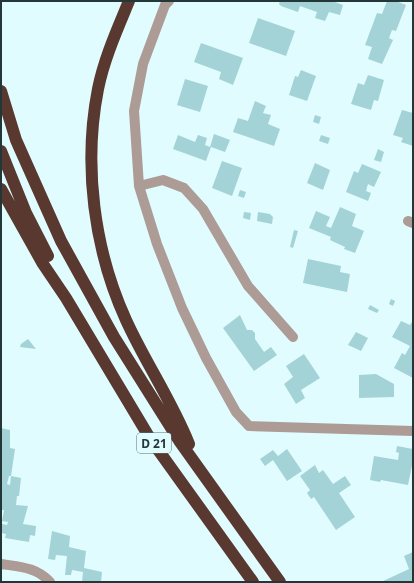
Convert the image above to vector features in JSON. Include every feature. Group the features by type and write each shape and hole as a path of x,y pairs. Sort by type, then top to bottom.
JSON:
{"highway":[{"path":"129,1 110,46 98,89 92,136 93,193 100,242 125,319 186,437 200,471"},
{"path":"1,91 16,140 61,241 114,337 200,471 280,582"},
{"path":"1,151 26,213 66,298"},
{"path":"1,188 43,264 66,298"},
{"name":"D 21","path":"66,298 151,440 253,582"}],"street":[{"path":"169,1 165,5 143,64 134,111 139,186 157,244 182,308 206,358 236,412 249,426 271,428 413,431"},
{"path":"139,186 163,180 184,188 203,209 248,286 293,337"},
{"path":"1,564 25,567 40,572 50,582"}],"building":[{"path":"280,1 332,1 343,5 340,15 329,12 325,21 315,18 317,12 300,6 298,12 281,6 279,4"},
{"path":"387,1 396,1 406,5 396,31 392,30 389,38 393,40 382,64 368,59 372,47 365,45 377,13 382,14"},
{"path":"258,18 295,31 286,56 249,43"},
{"path":"201,43 243,58 233,85 219,79 221,72 194,62"},
{"path":"301,70 316,76 307,101 289,95 295,76 298,77"},
{"path":"368,75 384,80 378,101 374,100 371,110 351,104 358,83 364,85"},
{"path":"185,79 208,86 200,112 177,105"},
{"path":"255,101 266,106 263,113 271,115 268,124 280,129 274,146 233,132 238,118 248,121"},
{"path":"402,110 413,113 413,146 401,142 403,138 393,135"},
{"path":"315,115 321,117 319,124 313,122"},
{"path":"214,134 230,140 225,152 211,147 206,161 173,149 178,135 195,142 198,135 207,138 205,145 210,147"},
{"path":"321,135 330,138 328,144 319,141"},
{"path":"378,149 384,152 381,162 374,160"},
{"path":"222,161 242,168 232,196 212,188"},
{"path":"315,163 330,170 323,190 307,183"},
{"path":"362,164 381,172 374,187 368,184 366,191 371,193 368,201 346,192 354,171 358,173"},
{"path":"240,190 246,192 244,198 238,196"},
{"path":"340,207 356,214 352,226 364,231 355,253 344,249 345,247 330,240 331,237 309,228 316,211 330,217 326,226 331,228"},
{"path":"244,212 251,213 250,220 243,218"},
{"path":"258,212 270,214 273,217 272,224 257,221"},
{"path":"294,230 298,231 293,248 290,247"},
{"path":"308,259 341,266 340,272 350,274 347,292 303,283"},
{"path":"391,299 395,301 393,306 389,304"},
{"path":"370,305 379,310 377,313 368,309"},
{"path":"240,315 247,330 252,330 255,333 255,339 264,352 271,347 277,355 254,371 223,328"},
{"path":"413,320 413,378 394,368 402,353 405,355 410,346 392,337 401,321 410,325"},
{"path":"356,332 368,338 361,351 348,345"},
{"path":"28,339 36,349 20,347 21,344"},
{"path":"304,354 320,378 301,390 305,398 296,404 284,384 293,377 286,366"},
{"path":"376,374 394,384 394,397 359,398 359,375"},
{"path":"1,428 10,430 10,448 15,449 11,476 21,478 19,496 17,496 16,505 28,506 23,524 36,526 35,536 30,535 29,542 5,538 6,534 1,533 2,524 7,525 8,522 2,521 4,510 1,510","holes":["9,476 11,476 10,485 7,484"]},
{"path":"397,446 413,449 413,461 408,485 381,480 380,482 370,480 374,456 398,460 399,453 396,452"},
{"path":"287,449 302,471 287,481 273,460 265,466 260,459 273,450 278,456"},
{"path":"315,465 319,473 323,470 333,484 345,476 351,485 339,493 355,517 336,530 314,497 311,499 307,493 310,490 300,476"},
{"path":"52,531 70,536 69,547 86,551 84,568 102,572 101,582 82,582 83,572 72,570 71,575 65,575 67,556 56,555 55,560 48,559"},
{"path":"413,552 413,582 381,582 409,569 404,556"}]}
